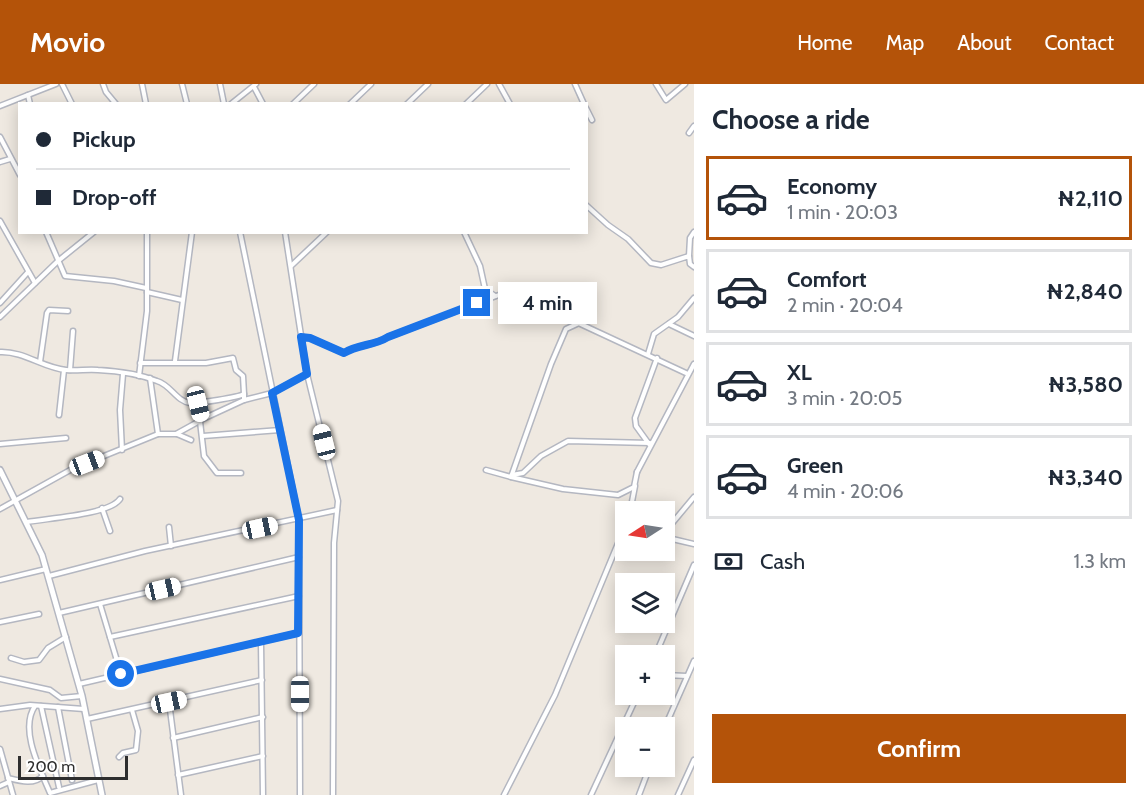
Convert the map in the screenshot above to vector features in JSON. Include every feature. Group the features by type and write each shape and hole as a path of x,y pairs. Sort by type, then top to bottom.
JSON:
{"street":[{"path":"0,106 56,84"},
{"path":"62,84 71,102"},
{"path":"103,84 114,102"},
{"path":"142,84 146,102"},
{"path":"182,84 186,102"},
{"path":"220,84 224,102"},
{"path":"295,102 314,84"},
{"path":"352,102 371,84"},
{"path":"409,102 428,84"},
{"path":"468,102 487,84"},
{"path":"499,84 509,102"},
{"path":"575,84 583,102"},
{"path":"656,84 666,100 685,84"},
{"path":"234,102 255,85 262,102"},
{"path":"28,95 30,102"},
{"path":"588,112 592,120"},
{"path":"688,133 694,126"},
{"path":"0,137 18,172"},
{"path":"0,162 10,159"},
{"path":"588,207 628,239 651,263 661,265 689,256"},
{"path":"0,221 35,283"},
{"path":"694,232 690,238 689,256 690,264 694,267"},
{"path":"47,234 65,276 114,280 182,300"},
{"path":"0,317 58,261 92,234"},
{"path":"139,376 146,290 147,234"},
{"path":"175,361 192,234"},
{"path":"240,234 299,520 300,795"},
{"path":"285,234 307,374 338,501 333,606 333,795"},
{"path":"291,267 325,234"},
{"path":"465,234 470,251 480,266 485,289 495,296"},
{"path":"0,240 7,236"},
{"path":"0,303 28,272"},
{"path":"301,337 310,338 344,353 353,347 380,343 388,337 504,293 513,299 579,323 688,374"},
{"path":"648,354 654,334 669,324 694,298"},
{"path":"40,362 47,313 49,310 68,310"},
{"path":"512,476 551,364 566,329 579,323"},
{"path":"669,324 694,336"},
{"path":"70,370 73,331"},
{"path":"0,352 11,352 64,370 96,370 150,378 166,385 182,400 198,404 225,397 238,398 272,393 307,374"},
{"path":"140,363 175,361 206,363 233,358 236,370 243,376 244,397"},
{"path":"649,444 636,426 635,418 657,358"},
{"path":"486,470 563,489 618,495 634,487 637,472 694,364"},
{"path":"59,415 64,370"},
{"path":"122,450 120,410 123,374"},
{"path":"150,378 158,434"},
{"path":"176,434 244,397"},
{"path":"198,404 202,421 204,456 216,472 240,474"},
{"path":"203,436 280,430"},
{"path":"0,509 17,502 72,469 158,434 176,434 191,440"},
{"path":"0,444 66,438"},
{"path":"649,444 654,438"},
{"path":"512,476 522,473 541,456 568,441 626,441 649,444"},
{"path":"0,470 27,522 46,569 82,696 102,795"},
{"path":"632,501 637,472"},
{"path":"675,520 694,497"},
{"path":"27,522 85,514 115,504 120,499"},
{"path":"102,508 110,531"},
{"path":"48,576 171,546 337,510"},
{"path":"169,527 171,546"},
{"path":"675,540 694,544"},
{"path":"504,795 555,695 615,550"},
{"path":"59,613 299,557"},
{"path":"660,645 694,565"},
{"path":"0,580 46,569"},
{"path":"110,637 299,596"},
{"path":"100,604 121,674"},
{"path":"0,622 39,614"},
{"path":"79,684 298,633"},
{"path":"11,658 24,662 39,660 48,648 66,637"},
{"path":"261,643 262,795"},
{"path":"669,717 694,661"},
{"path":"675,675 687,676"},
{"path":"0,679 50,690 61,698 82,696"},
{"path":"87,719 262,680"},
{"path":"169,702 181,795"},
{"path":"591,795 633,705"},
{"path":"35,706 31,713 28,730 50,793 98,780"},
{"path":"0,709 41,706 85,709"},
{"path":"41,706 59,787"},
{"path":"58,707 72,780"},
{"path":"119,757 123,753 136,750 138,731 132,710"},
{"path":"173,738 263,717"},
{"path":"0,749 13,795"},
{"path":"178,775 263,756"},
{"path":"678,795 694,760"},
{"path":"0,786 8,780 28,782 38,781 43,777"},
{"path":"639,795 646,777"}],"route":[{"path":"121,674 298,633 299,520 297,501 272,393 307,374 301,337 310,338 344,353 353,347 380,343 388,337 477,303"}]}
